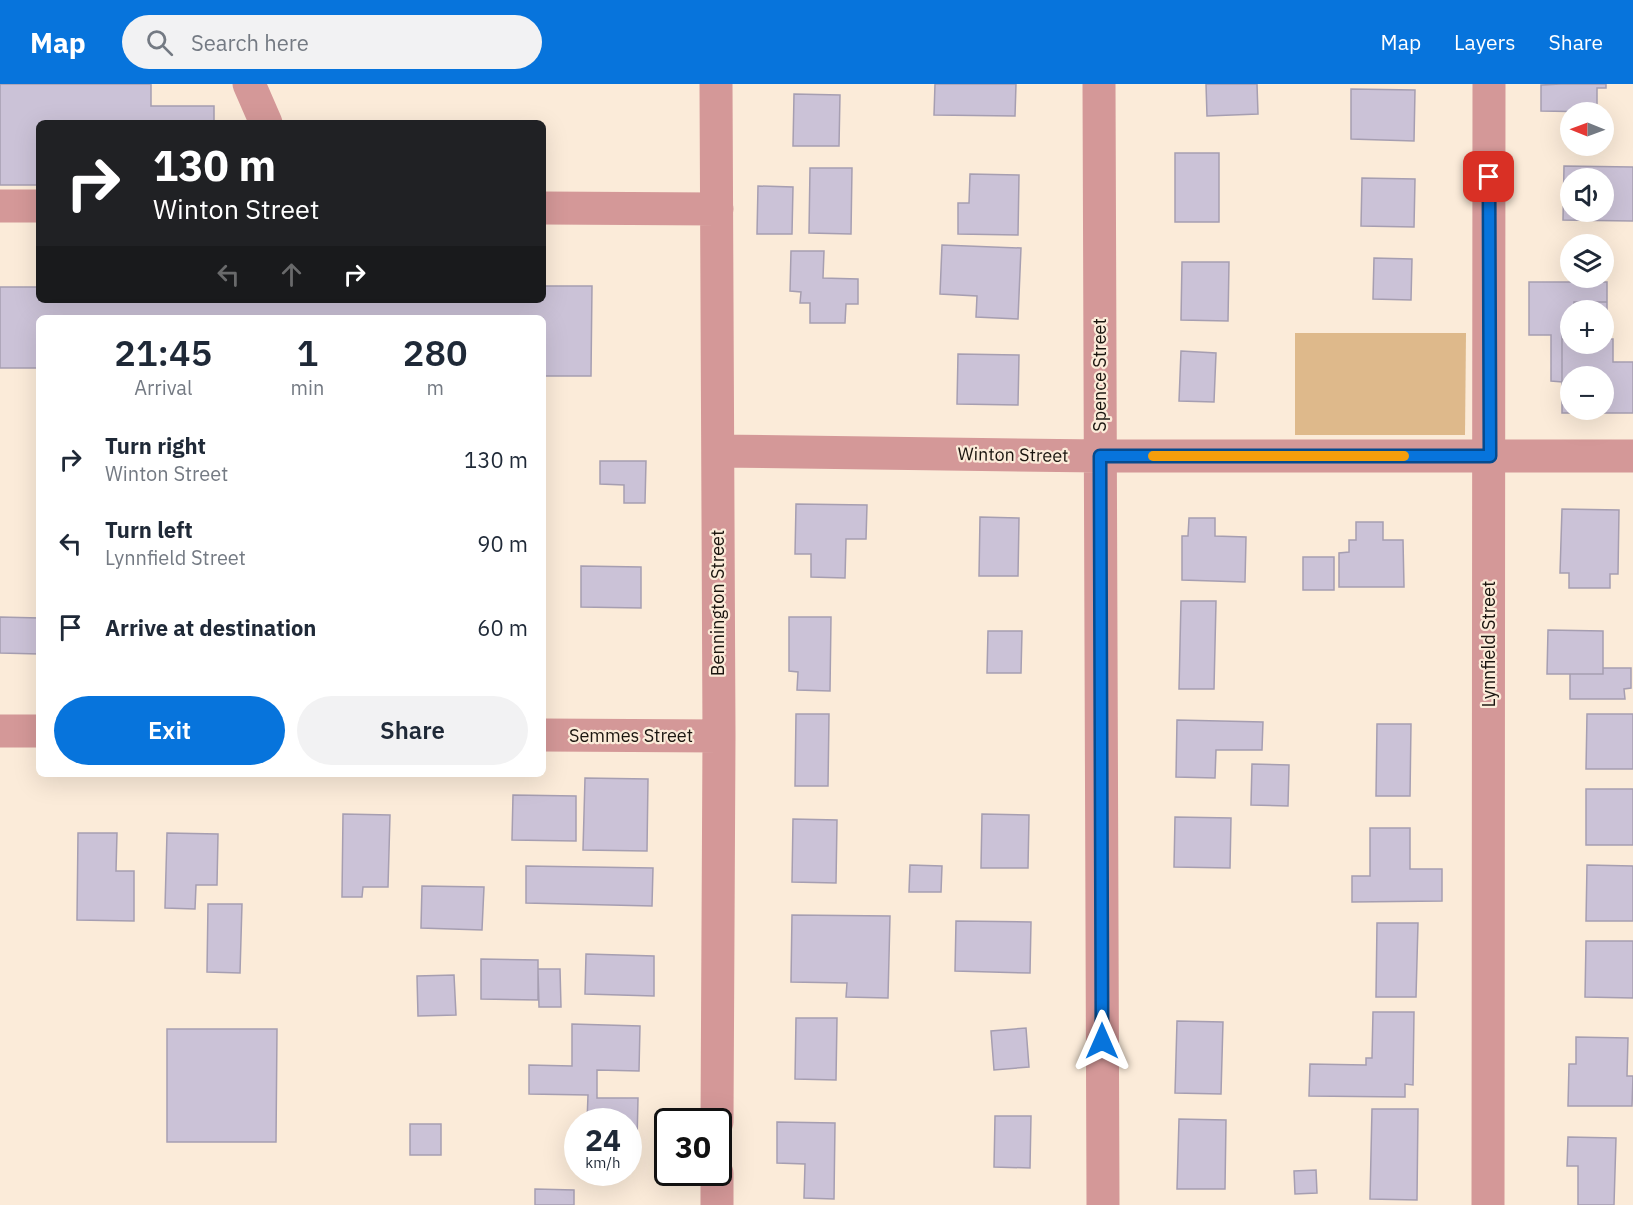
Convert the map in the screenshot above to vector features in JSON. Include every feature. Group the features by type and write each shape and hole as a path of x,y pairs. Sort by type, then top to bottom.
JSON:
{"street":[{"path":"249,84 265,120"},
{"name":"Bennington Street","path":"716,84 717,1108"},
{"name":"Spence Street","path":"1099,84 1103,1205"},
{"name":"Lynnfield Street","path":"1488,1205 1489,84"},
{"path":"0,206 36,206"},
{"path":"546,208 717,209"},
{"name":"Winton Street","path":"718,451 1100,456 1633,456"},
{"path":"0,731 36,731"},
{"name":"Semmes Street","path":"546,735 718,736"},
{"path":"717,1186 717,1205"}],"shaded area":[{"path":"1295,333 1466,333 1465,435 1295,435"}],"building":[{"path":"0,84 151,84 151,106 214,106 214,120 36,120 36,185 0,185"},
{"path":"935,84 1016,84 1015,116 934,115"},
{"path":"1206,84 1257,84 1258,114 1207,116"},
{"path":"1606,84 1606,88 1597,88 1597,102 1560,102 1560,111 1541,111 1541,85"},
{"path":"1351,89 1415,90 1414,141 1351,139"},
{"path":"794,94 840,95 839,146 793,146"},
{"path":"1175,153 1219,153 1219,222 1175,222"},
{"path":"1564,166 1633,167 1633,221 1614,221 1614,168 1564,168"},
{"path":"810,168 852,168 851,234 809,233"},
{"path":"970,174 1019,175 1018,235 958,234 958,203 969,203"},
{"path":"1362,178 1415,179 1414,227 1361,226"},
{"path":"758,186 793,187 792,234 757,234"},
{"path":"942,245 1021,248 1018,319 976,317 977,296 940,294"},
{"path":"791,251 824,251 823,278 858,279 858,304 846,304 845,323 810,323 810,303 800,303 801,292 790,291"},
{"path":"1374,258 1412,259 1411,300 1373,299"},
{"path":"1182,262 1229,262 1228,321 1181,320"},
{"path":"1529,282 1560,282 1560,288 1607,288 1607,300 1560,300 1562,366 1560,366 1560,382 1551,381 1551,335 1529,335"},
{"path":"546,286 592,286 591,376 546,376 546,315 36,315 36,368 0,368 0,287 36,287 36,303 546,303"},
{"path":"1181,351 1216,353 1214,402 1179,401"},
{"path":"958,354 1019,355 1018,405 957,404"},
{"path":"1562,354 1613,354 1613,362 1633,362 1633,413 1614,413 1614,366 1562,366"},
{"path":"600,461 646,461 645,503 624,503 624,485 600,484"},
{"path":"796,504 867,505 866,539 846,539 845,578 811,577 811,554 795,554"},
{"path":"1562,509 1619,510 1618,574 1610,574 1610,588 1569,588 1569,573 1560,573"},
{"path":"980,517 1019,518 1018,576 979,576"},
{"path":"1189,518 1215,518 1215,536 1246,537 1245,582 1182,580 1182,536 1188,536"},
{"path":"1356,522 1383,522 1383,540 1403,540 1404,587 1339,587 1339,553 1349,552 1349,540 1356,540"},
{"path":"1303,557 1334,557 1334,590 1303,590"},
{"path":"581,566 641,567 641,608 581,607"},
{"path":"1181,601 1216,601 1214,689 1179,689"},
{"path":"0,617 36,618 36,654 0,653"},
{"path":"789,617 831,617 830,691 797,690 798,672 789,671"},
{"path":"1548,630 1603,631 1603,674 1547,674"},
{"path":"988,631 1022,631 1021,673 987,673"},
{"path":"1603,668 1631,668 1631,688 1624,689 1625,699 1570,699 1570,674 1603,674"},
{"path":"796,714 829,714 828,786 795,786"},
{"path":"1587,714 1633,714 1633,769 1586,769"},
{"path":"1177,720 1263,722 1262,750 1216,750 1215,778 1176,777"},
{"path":"1377,724 1411,724 1410,796 1376,796"},
{"path":"1252,764 1289,765 1288,806 1251,805"},
{"path":"585,778 648,779 647,851 583,850"},
{"path":"1586,789 1633,789 1633,845 1586,845"},
{"path":"513,795 576,796 576,841 512,840"},
{"path":"343,814 390,815 388,887 363,887 362,897 342,897"},
{"path":"982,814 1029,815 1028,868 981,868"},
{"path":"1175,817 1231,818 1230,868 1174,867"},
{"path":"793,819 837,820 836,883 792,882"},
{"path":"1370,828 1410,828 1410,869 1442,869 1442,901 1352,902 1352,876 1370,876"},
{"path":"78,833 117,833 116,871 134,871 134,921 77,920"},
{"path":"167,833 218,834 217,885 196,885 195,909 165,908"},
{"path":"910,865 942,866 941,892 909,892"},
{"path":"1587,865 1633,866 1633,921 1586,921"},
{"path":"526,866 653,868 652,906 526,903"},
{"path":"422,886 484,887 482,930 421,928"},
{"path":"208,904 242,904 240,973 207,972"},
{"path":"792,915 890,916 888,998 846,997 847,983 791,982"},
{"path":"956,921 1031,922 1030,973 955,971"},
{"path":"1377,923 1418,923 1416,997 1376,997"},
{"path":"1586,941 1633,941 1633,998 1585,997"},
{"path":"586,954 654,956 654,996 585,994"},
{"path":"481,959 538,960 538,1000 481,999"},
{"path":"538,969 560,969 561,1007 539,1007"},
{"path":"454,975 456,1015 418,1016 417,976"},
{"path":"1373,1012 1414,1012 1413,1085 1405,1084 1405,1097 1309,1096 1310,1064 1366,1065 1366,1058 1372,1058"},
{"path":"796,1018 837,1018 836,1080 795,1079"},
{"path":"1177,1021 1223,1022 1221,1094 1175,1093"},
{"path":"572,1024 640,1026 639,1071 597,1070 597,1098 638,1098 638,1108 588,1108 588,1095 529,1094 529,1065 572,1066"},
{"path":"1026,1028 1029,1067 994,1070 991,1031"},
{"path":"167,1029 277,1029 276,1142 167,1142"},
{"path":"1576,1037 1628,1038 1627,1076 1633,1076 1632,1106 1568,1106 1569,1064 1576,1064"},
{"path":"1372,1109 1418,1109 1417,1200 1370,1199"},
{"path":"995,1116 1031,1116 1030,1168 994,1167"},
{"path":"1179,1119 1226,1120 1225,1189 1177,1189"},
{"path":"777,1122 835,1123 834,1199 804,1198 805,1164 777,1163"},
{"path":"410,1124 441,1124 441,1155 410,1155"},
{"path":"1568,1137 1616,1138 1614,1205 1578,1205 1578,1166 1567,1166"},
{"path":"1316,1170 1317,1193 1295,1194 1294,1171"},
{"path":"535,1189 574,1190 574,1205 535,1205"}],"slow traffic":[{"path":"1153,456 1404,456"}],"route":[{"path":"1102,1041 1100,456 1490,456 1489,177"}]}
